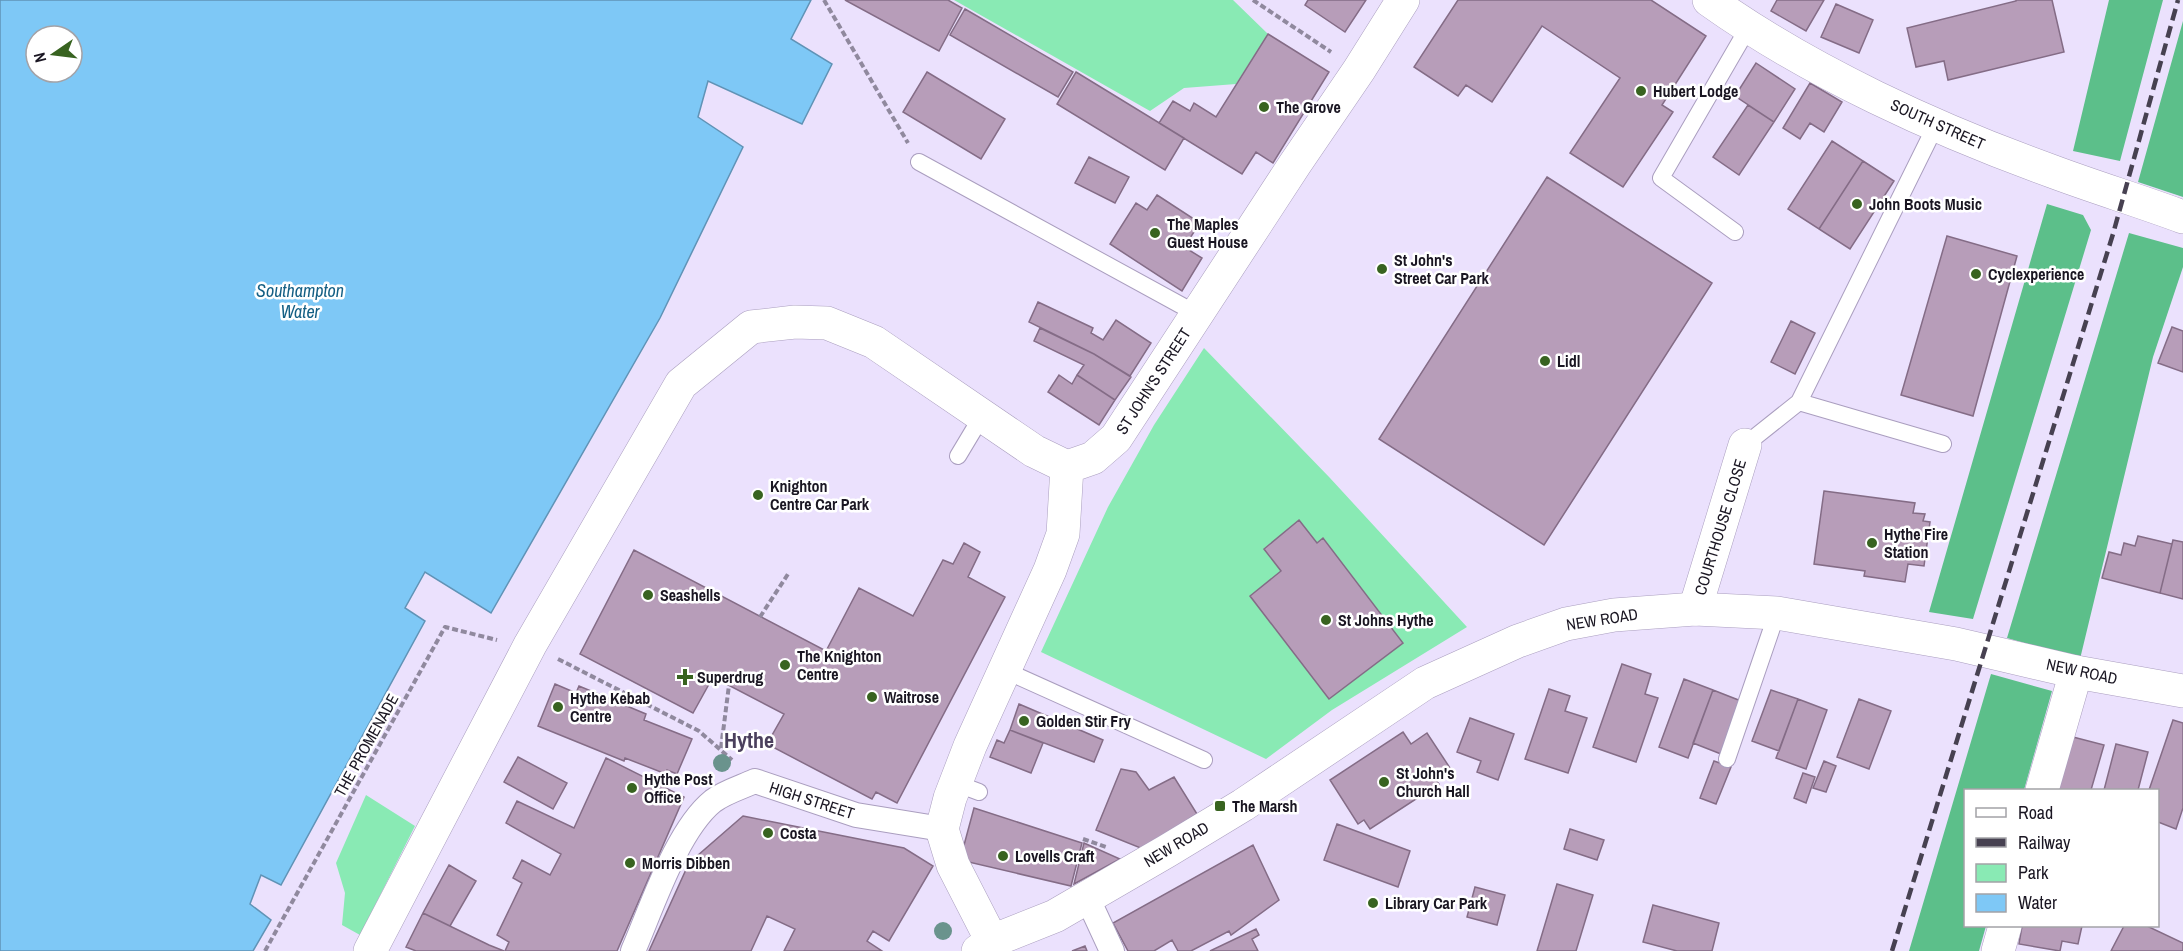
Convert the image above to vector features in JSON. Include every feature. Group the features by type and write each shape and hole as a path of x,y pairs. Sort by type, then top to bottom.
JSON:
{"street":[{"name":"ST JOHN'S STREET","path":"1067,467 1093,458 1116,438 1403,0"},
{"name":"SOUTH STREET","path":"1709,0 1748,28 1862,90 1936,125 2051,171 2183,216"},
{"path":"370,951 530,645 681,384 751,327 795,322 827,323 874,342 1034,451 1067,467 1063,534 1050,570 969,746 967,787 950,798 942,829 952,865 985,946 1055,916 1087,897 1112,951"},
{"name":"COURTHOUSE CLOSE","path":"1695,609 1745,445"},
{"name":"NEW ROAD","path":"1087,897 1243,804 1425,683 1518,640 1566,624 1614,615 1695,609 1777,613 1956,644 2076,672 2183,691"},
{"path":"2043,789 2076,672"},
{"name":"HIGH STREET","path":"633,951 679,845 695,820 715,800 755,781 856,815 942,829"},
{"path":"1998,951 2005,927"}],"lane":[{"path":"1735,232 1661,178 1748,28"},
{"path":"1745,445 1799,402 1936,125"},
{"path":"919,162 1197,314"},
{"path":"1799,402 1943,444"},
{"path":"958,456 982,416"},
{"path":"1727,759 1777,613"},
{"path":"1004,670 1204,760"}],"path":[{"path":"824,0 919,162"},
{"path":"1253,0 1359,70"},
{"path":"760,617 788,574"},
{"name":"THE PROMENADE","path":"265,951 445,627 492,639 530,645"},
{"path":"530,645 699,731 721,748 755,781"},
{"path":"721,748 729,685"}],"green space":[{"path":"954,0 1233,0 1268,34 1236,84 1184,88 1150,111"},
{"path":"2109,0 2163,0 2120,161 2073,151"},
{"path":"2183,21 2183,197 2138,182"},
{"path":"2047,204 2083,215 2091,230 1973,619 1929,612"},
{"path":"2129,233 2183,248 2183,267 2153,357 2080,659 2007,638"},
{"path":"1204,348 1330,478 1467,627 1332,710 1266,759 1041,652 1108,507 1154,425"},
{"path":"1991,674 2052,691 2024,789 1964,789 1964,927 1986,927 1979,951 1909,951"},
{"path":"366,795 415,826 360,935 342,925 345,893 336,863"}],"water":[{"name":"Southampton Water","path":"0,0 811,0 791,39 832,64 802,124 708,81 698,117 743,147 660,318 491,613 425,572 405,608 425,621 281,885 261,875 250,904 271,920 253,951 0,951"}],"building":[{"path":"845,0 948,0 962,8 939,51"},
{"path":"1308,0 1366,0 1345,32 1305,5"},
{"name":"Hubert Lodge","path":"1458,0 1651,0 1706,36 1662,105 1673,112 1623,187 1570,153 1620,78 1542,26 1492,102 1466,85 1458,96 1414,67"},
{"path":"1777,0 1824,0 1806,31 1771,11"},
{"path":"2016,0 2052,0 2064,52 1948,80 1944,61 1916,67 1907,28"},
{"path":"1836,4 1873,20 1859,53 1821,37"},
{"path":"965,9 1073,72 1058,97 950,35"},
{"name":"The Grove","path":"1268,34 1329,72 1273,163 1256,152 1242,174 1159,123 1173,101 1190,111 1194,103 1216,117"},
{"path":"1756,63 1795,89 1774,122 1735,96"},
{"path":"927,72 1005,119 981,159 903,112"},
{"path":"1076,72 1184,138 1165,170 1057,104"},
{"path":"1810,83 1842,102 1824,132 1810,123 1800,139 1783,128"},
{"path":"1748,105 1774,122 1739,175 1713,157"},
{"path":"1832,141 1863,161 1819,229 1788,209"},
{"path":"1089,157 1129,177 1115,203 1075,183"},
{"path":"1863,161 1894,181 1850,249 1819,229"},
{"name":"Lidl","path":"1547,177 1712,283 1544,545 1379,439"},
{"name":"The Maples Guest House","path":"1157,195 1200,223 1184,247 1202,258 1182,291 1110,244 1136,203 1147,210"},
{"path":"1947,236 2017,256 1973,416 1901,395"},
{"path":"1038,302 1093,328 1091,333 1103,340 1116,320 1151,343 1130,376 1094,354 1029,322"},
{"path":"1791,321 1815,333 1795,374 1771,362"},
{"path":"2172,327 2183,331 2183,372 2158,363"},
{"path":"1040,328 1094,354 1131,377 1115,400 1077,375 1084,365 1034,341"},
{"path":"1059,375 1072,384 1077,375 1115,400 1099,425 1048,392"},
{"name":"Hythe Fire Station","path":"1824,491 1915,503 1913,513 1925,514 1923,521 1930,522 1924,566 1908,564 1905,582 1864,576 1865,571 1814,564"},
{"name":"St Johns Hythe","path":"1299,520 1317,543 1323,538 1403,643 1329,699 1250,596 1281,571 1264,549"},
{"path":"2138,536 2172,544 2160,593 2102,578 2109,552 2121,555 2124,543 2135,546"},
{"path":"2173,540 2183,542 2183,599 2160,593"},
{"name":"The Knighton Centre","path":"964,543 980,552 968,577 1005,597 897,803 876,792 872,799 767,744 784,714 713,677 693,713 580,654 634,550 826,651 859,588 913,616 943,560 953,564"},
{"path":"1622,664 1651,674 1645,694 1658,698 1636,762 1593,747"},
{"path":"1684,679 1713,690 1688,758 1659,747"},
{"path":"555,684 576,693 579,686 646,714 644,720 692,739 677,774 667,770 666,774 625,758 624,761 538,726"},
{"path":"1549,689 1570,696 1565,711 1587,718 1568,773 1525,759"},
{"path":"1713,690 1741,701 1721,754 1693,743"},
{"path":"1771,690 1798,699 1779,751 1752,741"},
{"path":"1798,699 1827,710 1806,769 1776,758"},
{"path":"1859,699 1891,711 1869,769 1837,757"},
{"path":"1019,704 1103,740 1094,762 1010,730"},
{"path":"1470,718 1514,734 1498,780 1477,772 1481,761 1457,752"},
{"path":"2173,720 2183,723 2183,808 2176,829 2159,822 2159,789 2149,789"},
{"path":"1010,730 1043,743 1031,773 990,757 997,740 1004,743"},
{"name":"St John's Church Hall","path":"1403,732 1411,744 1427,733 1450,768 1434,778 1439,784 1370,829 1364,820 1358,824 1330,780"},
{"path":"2073,737 2104,745 2091,789 2051,789"},
{"path":"2116,744 2148,752 2138,789 2104,789"},
{"path":"518,757 567,783 553,809 504,782"},
{"path":"606,758 684,797 617,951 505,951 509,942 497,935 522,883 513,878 522,860 550,875 561,854 506,823 517,801 574,828"},
{"path":"1714,761 1731,767 1716,804 1700,798"},
{"path":"1824,761 1836,766 1826,792 1813,788"},
{"path":"1121,769 1136,772 1149,790 1174,777 1197,814 1143,849 1096,830"},
{"path":"1803,773 1815,777 1806,803 1794,798"},
{"path":"974,808 1082,843 1071,886 960,860"},
{"path":"743,816 904,848 933,866 889,941 873,931 867,941 882,951 784,951 795,929 767,916 751,951 649,951 689,863"},
{"path":"1337,824 1410,851 1398,887 1324,860"},
{"path":"1570,829 1604,840 1597,860 1564,849"},
{"path":"1084,843 1120,859 1074,884"},
{"path":"1253,845 1279,900 1231,935 1229,931 1191,951 1178,951 1172,940 1154,951 1128,951 1113,923"},
{"path":"449,865 476,881 450,926 423,913"},
{"path":"1557,884 1593,895 1576,951 1537,951"},
{"path":"1475,887 1505,895 1497,925 1467,917"},
{"path":"1653,905 1719,923 1712,951 1677,951 1643,942"},
{"path":"423,913 504,951 416,951 406,947"},
{"path":"2022,927 2082,927 2078,944 2062,941 2060,951 2019,944"},
{"path":"2123,927 2149,927 2183,943 2183,951 2111,951"},
{"path":"1256,929 1259,935 1252,939 1258,951 1210,951"},
{"path":"1085,946 1087,951 1072,951"}],"railway":[{"path":"1892,951 2113,234 2178,0"}],"place":[{"name":"Hubert Lodge","path":"1641,91"},
{"name":"The Grove","path":"1264,107"},
{"name":"John Boots Music","path":"1857,204"},
{"name":"The Maples Guest House","path":"1155,233"},
{"name":"St John's Street Car Park","path":"1382,269"},
{"name":"Cyclexperience","path":"1976,274"},
{"name":"Lidl","path":"1545,361"},
{"name":"Knighton Centre Car Park","path":"758,495"},
{"name":"Hythe Fire Station","path":"1872,543"},
{"name":"Seashells","path":"648,595"},
{"name":"St Johns Hythe","path":"1326,620"},
{"name":"The Knighton Centre","path":"785,665"},
{"name":"Superdrug","path":"685,677"},
{"name":"Waitrose","path":"872,697"},
{"name":"Hythe Kebab Centre","path":"558,707"},
{"name":"Golden Stir Fry","path":"1024,721"},
{"name":"St John's Church Hall","path":"1384,782"},
{"name":"Hythe Post Office","path":"632,788"},
{"name":"The Marsh","path":"1220,806"},
{"name":"Costa","path":"768,833"},
{"name":"Lovells Craft","path":"1003,856"},
{"name":"Morris Dibben","path":"630,863"},
{"name":"Library Car Park","path":"1373,903"}],"district":[{"name":"Hythe","path":"749,740"}]}
